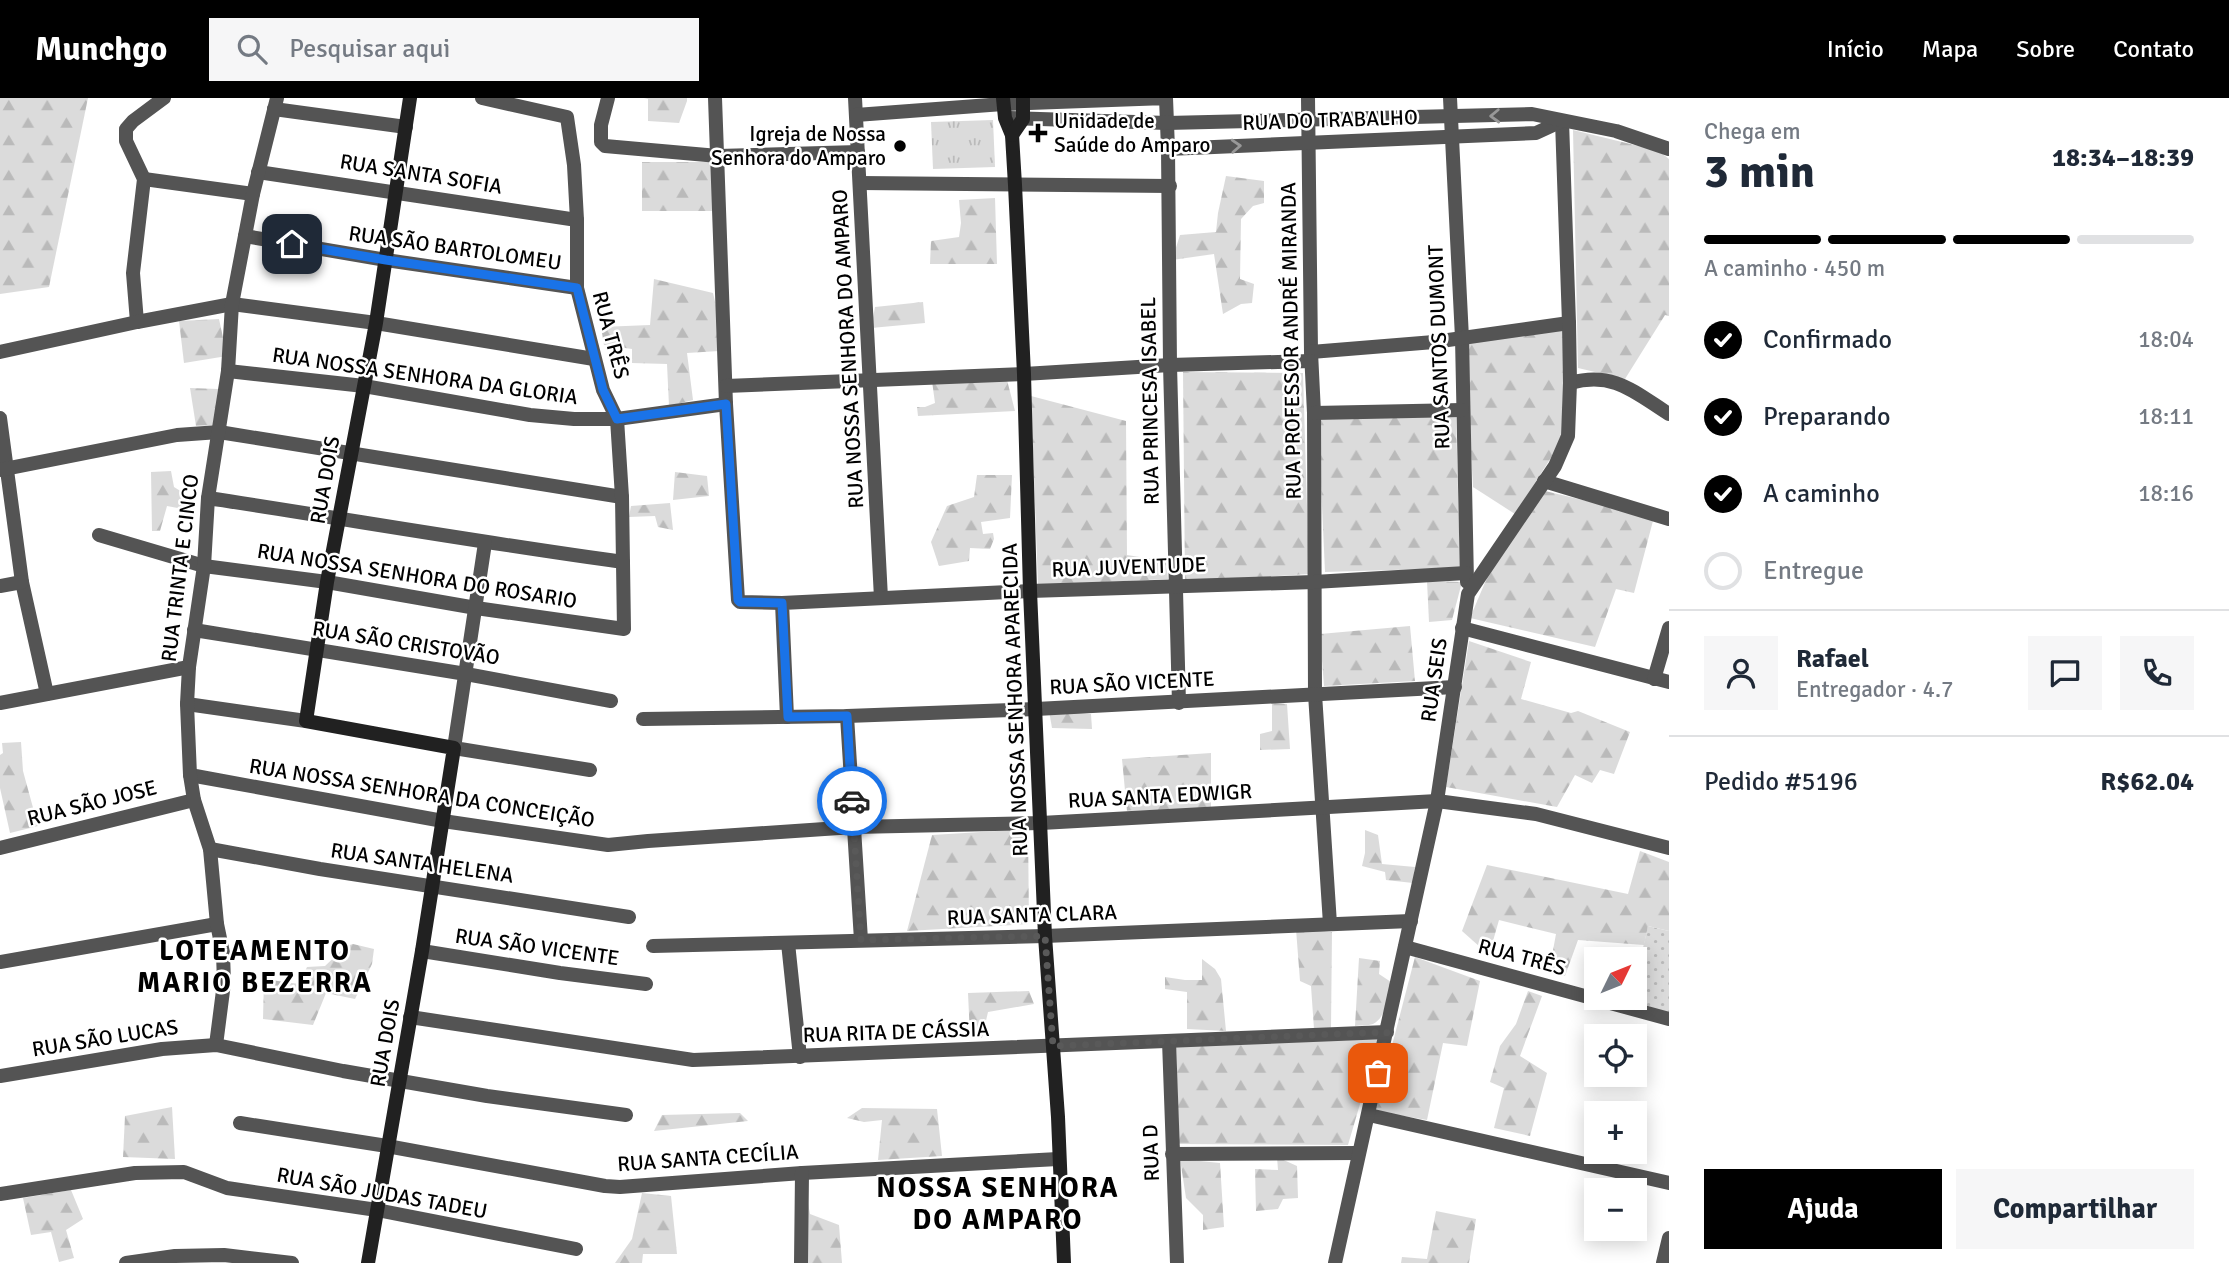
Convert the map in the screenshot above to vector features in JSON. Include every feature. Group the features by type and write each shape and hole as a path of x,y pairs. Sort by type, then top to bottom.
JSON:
{"main road":[{"name":"RUA DOIS","path":"306,722 327,582 376,323 410,98"},
{"path":"1012,135 1023,119 1023,100"},
{"name":"RUA NOSSA SENHORA APARECIDA","path":"1004,106 1012,135 1015,185 1045,936 1064,1263"},
{"path":"306,722 454,748"},
{"name":"RUA DOIS","path":"368,1263 433,887 454,748"}],"street":[{"path":"137,322 132,273 144,179 127,141 126,129 164,98"},
{"name":"RUA TRÊS","path":"482,98 567,117 574,165 577,288 603,390 617,419 622,497 624,629"},
{"path":"608,98 601,142 605,146 718,156 858,152"},
{"path":"715,98 726,404"},
{"name":"RUA NOSSA SENHORA DO AMPARO","path":"855,98 881,598"},
{"path":"856,115 1004,106 1023,100 1166,98"},
{"name":"RUA PRINCESA ISABEL","path":"1166,98 1170,186 1174,587 1179,703"},
{"name":"RUA PROFESSOR ANDRÉ MIRANDA","path":"1308,98 1314,413 1315,694"},
{"name":"RUA SANTOS DUMONT","path":"1450,98 1462,338 1468,594"},
{"path":"276,104 405,127"},
{"name":"RUA TRINTA E CINCO","path":"216,1045 224,983 223,953 217,924 210,849 194,800 190,775 187,705 189,667 204,566 208,498 228,371 232,304 253,194 276,104"},
{"name":"RUA DO TRABALHO","path":"1004,106 1023,119 1167,123 1531,114 1562,121"},
{"path":"1562,121 1616,131 1669,149"},
{"name":"RUA DO TRABALHO","path":"1168,149 1536,133 1562,121"},
{"name":"RUA SEIS","path":"1335,1263 1437,801 1468,594 1555,466 1568,436 1569,323 1562,121"},
{"name":"RUA SANTA SOFIA","path":"258,172 577,220"},
{"path":"144,179 253,194"},
{"path":"860,183 1170,186"},
{"name":"RUA SÃO BARTOLOMEU","path":"245,236 577,288"},
{"path":"0,352 232,304 376,323 594,359"},
{"path":"726,386 1024,374 1311,356 1569,323"},
{"name":"RUA NOSSA SENHORA DA GLORIA","path":"228,371 364,386 530,415 574,419 617,419 726,404"},
{"path":"1570,383 1590,377 1622,383 1669,414"},
{"name":"RUA JUVENTUDE","path":"726,404 740,602 782,603 1030,591 1314,582 1466,573"},
{"path":"1314,413 1462,410"},
{"path":"0,418 4,469 22,582 47,695"},
{"path":"4,469 177,435 219,432 622,497"},
{"path":"1544,481 1669,519"},
{"path":"208,498 340,517 485,543 623,562"},
{"name":"RUA NOSSA SENHORA DO ROSARIO","path":"99,535 204,566 327,582 476,608 624,629"},
{"name":"RUA DOIS","path":"454,748 485,543"},
{"path":"0,586 22,582"},
{"path":"782,603 788,717"},
{"path":"1462,628 1669,682"},
{"path":"1654,679 1669,628"},
{"name":"RUA SÃO CRISTOVÃO","path":"194,630 466,674 611,701"},
{"path":"0,703 189,667"},
{"name":"RUA SÃO VICENTE","path":"643,719 847,716 1036,709 1455,687"},
{"path":"1315,694 1330,924"},
{"path":"187,705 306,722"},
{"path":"847,716 861,940"},
{"path":"454,748 590,770"},
{"name":"RUA NOSSA SENHORA DA CONCEIÇÃO","path":"190,775 443,821 608,845 648,841"},
{"name":"RUA SÃO JOSE","path":"0,848 194,800"},
{"name":"RUA SANTA EDWIGR","path":"648,841 854,827 1041,823 1437,801 1536,814 1669,848"},
{"name":"RUA SANTA HELENA","path":"210,849 433,887 629,916"},
{"name":"RUA SANTA CLARA","path":"653,946 1045,936 1411,921"},
{"path":"0,962 217,924"},
{"path":"789,943 800,1057"},
{"name":"RUA TRÊS","path":"1405,947 1669,1019"},
{"name":"RUA SÃO VICENTE","path":"422,951 560,974 646,984"},
{"name":"RUA RITA DE CÁSSIA","path":"410,1017 573,1040 677,1059 800,1057 1387,1032"},
{"name":"RUA D","path":"1169,1041 1177,1263"},
{"name":"RUA SÃO LUCAS","path":"0,1076 188,1045 216,1045 344,1072 487,1096 626,1115"},
{"path":"1369,1115 1669,1183"},
{"name":"RUA SANTA CECÍLIA","path":"240,1123 389,1146 605,1186 1058,1159"},
{"path":"1172,1154 1358,1153"},
{"name":"RUA SÃO JUDAS TADEU","path":"0,1194 135,1173 184,1172 227,1188 377,1210 576,1249"},
{"path":"801,1263 802,1173"},
{"path":"1663,1263 1669,1238"},
{"path":"126,1263 176,1256 224,1255 292,1263"}],"green space":[{"path":"0,98 88,98 49,287 0,294"},
{"path":"644,98 687,98 687,101 679,123 648,121 648,99"},
{"path":"993,120 995,167 933,169 931,122"},
{"path":"1573,130 1659,151 1669,159 1669,316 1665,315 1625,379 1578,368"},
{"path":"642,162 712,162 712,211 642,211"},
{"path":"1226,176 1264,181 1264,203 1253,206 1241,219 1240,279 1254,284 1252,303 1241,304 1223,314 1214,254 1172,260 1180,235 1216,232"},
{"path":"995,198 997,264 930,264 931,241 959,237 959,200"},
{"path":"654,279 713,293 718,314 719,351 687,353 693,400 669,406 667,364 632,363 632,349 604,345 601,327 650,325"},
{"path":"923,302 925,323 871,328 875,307"},
{"path":"219,319 227,356 184,363 179,321"},
{"path":"1566,326 1561,442 1515,514 1473,487 1465,344"},
{"path":"1183,372 1303,373 1309,574 1185,582"},
{"path":"1007,380 1015,411 918,416 917,407 935,403 932,381"},
{"path":"190,388 218,389 216,425 196,426"},
{"path":"1031,396 1126,421 1127,555 1166,561 1168,579 1038,585"},
{"path":"1318,417 1456,417 1460,568 1325,572"},
{"path":"171,471 174,487 182,492 183,509 167,506 160,531 152,531 151,472"},
{"path":"675,472 707,476 709,496 673,500"},
{"path":"977,475 1012,475 1010,518 981,522 983,534 993,533 990,549 970,548 969,561 939,566 931,542 947,506 974,497"},
{"path":"1545,491 1654,517 1634,593 1616,589 1595,647 1470,618 1489,573"},
{"path":"670,503 673,530 658,527 655,516 629,517 631,506"},
{"path":"1427,581 1462,582 1452,620 1429,622"},
{"path":"1410,626 1415,681 1324,686 1320,634"},
{"path":"1469,641 1531,662 1521,699 1571,713 1578,711 1630,732 1614,774 1600,770 1592,783 1575,775 1557,807 1446,787"},
{"path":"1272,703 1287,704 1290,749 1260,750 1260,734 1272,731"},
{"path":"1049,711 1091,714 1092,729 1052,728"},
{"path":"21,742 23,771 38,826 10,833 0,788 0,755 3,753 2,743"},
{"path":"1211,753 1211,809 1127,811 1122,759"},
{"path":"1028,829 1029,924 907,931 932,835"},
{"path":"1365,830 1378,835 1382,864 1415,867 1413,883 1386,880 1385,872 1362,866"},
{"path":"1640,851 1669,862 1669,931 1648,926 1644,945 1578,940 1565,976 1549,972 1556,934 1499,920 1489,955 1462,931 1487,865 1628,894"},
{"path":"1648,926 1669,931 1669,1013 1647,1007 1647,947 1643,947"},
{"path":"1296,929 1332,932 1331,1028 1314,1029 1311,986 1300,981"},
{"path":"353,944 374,949 372,964 355,999 326,993 313,1025 263,1019 264,979 299,984 307,967 325,966 346,946"},
{"path":"1415,957 1480,981 1467,1046 1443,1043 1427,1120 1375,1111"},
{"path":"1359,958 1380,961 1379,974 1391,982 1386,1005 1378,1021 1355,1026"},
{"path":"1202,959 1215,969 1221,979 1226,1031 1187,1029 1187,992 1165,989 1165,977 1202,980"},
{"path":"1029,991 1034,1004 988,1012 982,1038 970,1036 968,993"},
{"path":"1528,991 1542,996 1520,1056 1547,1073 1530,1136 1494,1128 1504,1088 1490,1082 1500,1046 1516,1024"},
{"path":"1379,1039 1348,1145 1179,1144 1176,1046"},
{"path":"172,1107 175,1159 123,1157 125,1116"},
{"path":"862,1108 937,1109 942,1156 878,1160 882,1120 864,1122 847,1118"},
{"path":"740,1113 748,1121 654,1131 662,1115"},
{"path":"1277,1157 1297,1166 1298,1198 1283,1199 1278,1209 1256,1211 1255,1169 1278,1170"},
{"path":"1180,1159 1220,1163 1224,1227 1203,1230 1203,1215 1186,1198"},
{"path":"804,1181 810,1214 839,1225 842,1263 804,1263"},
{"path":"71,1190 83,1219 66,1230 74,1258 59,1262 51,1232 31,1235 23,1198"},
{"path":"642,1193 671,1196 677,1254 643,1254 642,1263 615,1263 632,1239"},
{"path":"1436,1211 1476,1219 1469,1263 1401,1263 1402,1257 1427,1259"}],"way so far":[{"path":"852,801 861,940 1045,936 1053,1046 1387,1032 1378,1073"}],"place":[{"name":"Unidade de Saúde do Amparo","path":"1038,133"},
{"name":"Igreja de Nossa Senhora do Amparo","path":"900,146"}],"district":[{"name":"LOTEAMENTO MARIO BEZERRA","path":"255,966"},
{"name":"NOSSA SENHORA DO AMPARO","path":"998,1203"}],"route":[{"path":"292,244 577,288 603,390 617,419 726,404 738,600 782,603 788,717 847,716 852,801"}]}
